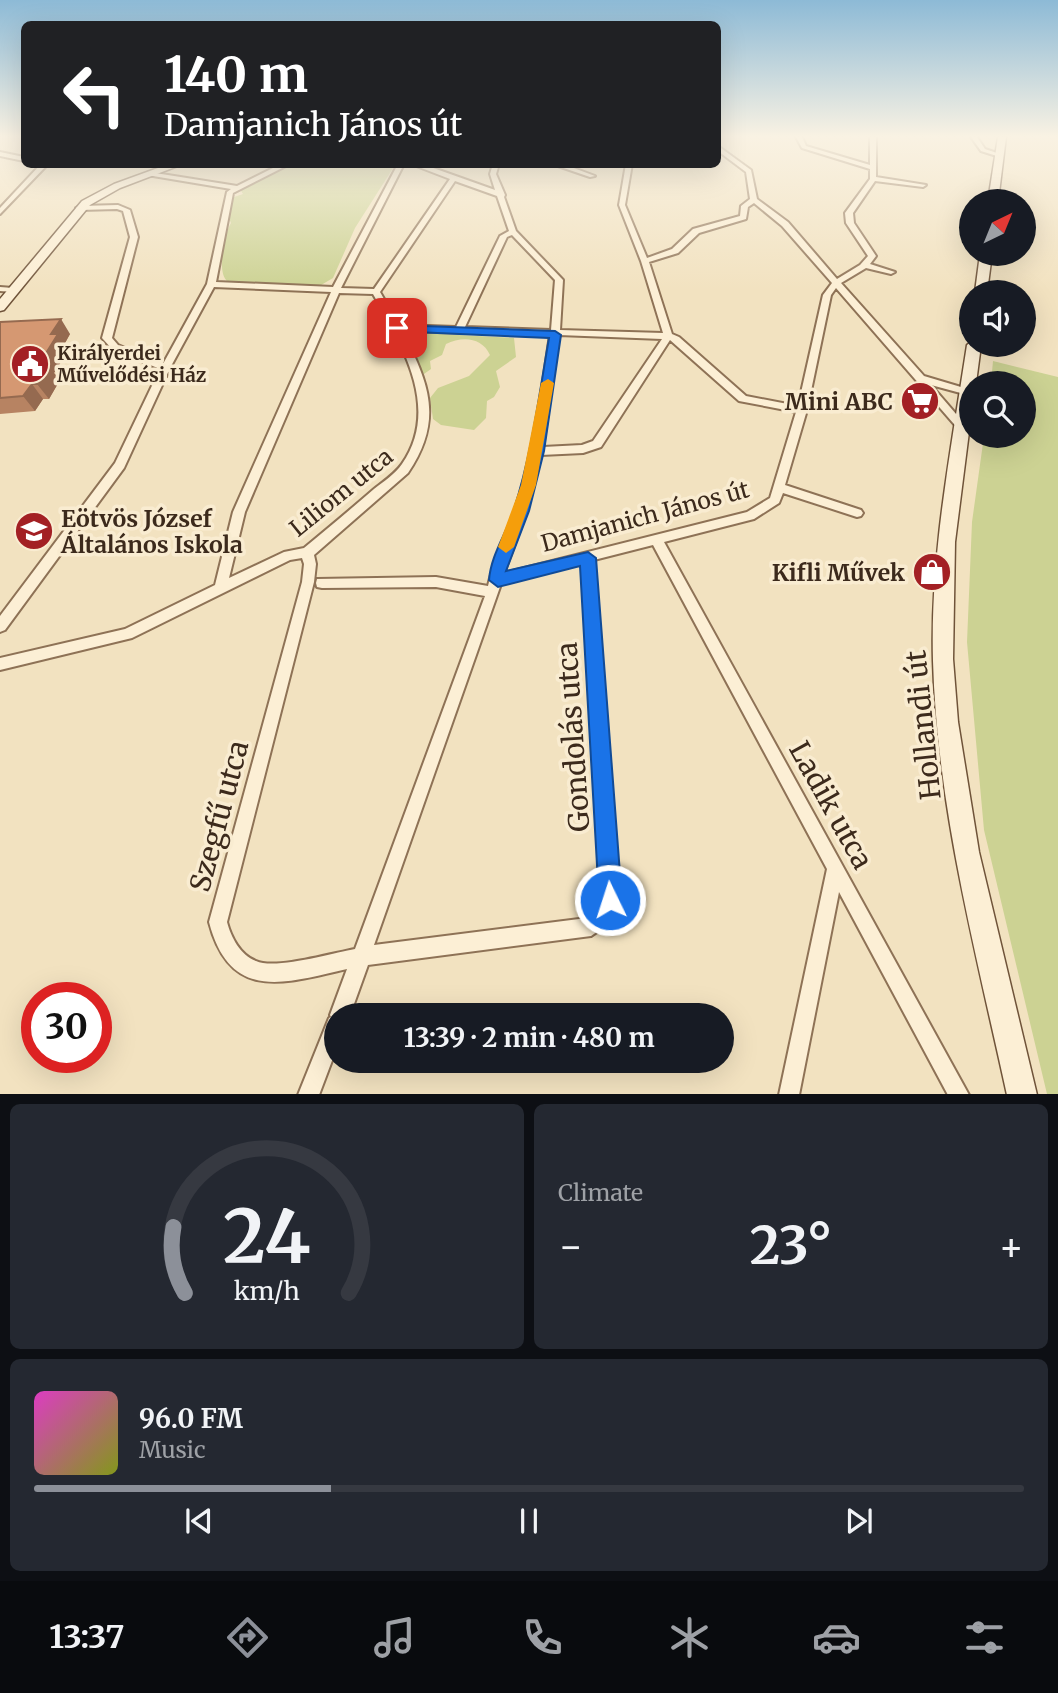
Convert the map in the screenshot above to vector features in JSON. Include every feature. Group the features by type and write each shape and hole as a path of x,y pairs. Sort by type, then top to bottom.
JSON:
{"street":[{"path":"0,212 22,188"},
{"path":"0,307 80,208 111,188"},
{"path":"0,626 120,465 165,368 211,284 228,196 236,188"},
{"path":"220,589 239,512 335,290 388,188"},
{"path":"211,284 376,292 447,188"},
{"path":"479,188 502,195"},
{"path":"345,1003 495,586 499,566 521,511 537,451 555,335 559,279 513,232 499,188"},
{"path":"625,188 622,205 645,261 668,336"},
{"path":"752,188 754,200 785,224 959,424"},
{"path":"834,281 864,265 872,256 850,223 849,213 867,188"},
{"path":"645,261 675,251 696,231 743,217 746,206 754,200"},
{"path":"80,208 118,207 126,210 134,237 107,338 115,347 165,368"},
{"path":"458,330 504,236 513,232"},
{"path":"864,265 891,272"},
{"name":"Damjanich János út","path":"495,586 761,512 775,500 781,488 802,410 827,295 834,281"},
{"path":"0,289 13,290"},
{"name":"Liliom utca","path":"0,664 127,634 288,555 307,553 411,461 425,410 425,397 397,328 376,292"},
{"path":"397,328 555,335 668,336 676,339 743,399 802,410"},
{"path":"537,451 583,449 597,444 668,336"},
{"path":"917,378 959,390"},
{"name":"Hollandi út","path":"961,448 946,542 942,589 947,722 967,852 1022,1094"},
{"path":"781,488 858,513"},
{"name":"Ladik utca","path":"657,541 959,1094"},
{"name":"Szegfű utca","path":"307,553 310,564 308,582 218,922 221,938 233,955 246,967 262,974 363,957"},
{"name":"Gondolás utca","path":"363,957 591,927 605,916 610,900 588,558"},
{"path":"322,583 436,582 495,586"},
{"path":"789,1094 835,869"},
{"path":"308,1094 324,1055"}],"green space":[{"path":"239,188 380,188 355,228 333,278 316,288 228,282 224,278 222,254 231,223 228,216 234,197 243,194"},
{"path":"412,334 514,338 516,357 496,371 500,387 494,397 487,401 486,418 474,430 441,425 433,419 430,398 438,388 469,376 490,355 477,342 465,339 452,341 446,344 442,355 430,361 431,369 424,374 419,370 407,343"},
{"path":"993,361 1034,371 992,371"},
{"path":"1036,372 1058,377 1058,1094 1047,1094 984,830 967,642 972,522 982,448 1036,448"}],"building":[{"path":"61,319 51,334 58,334 38,366 49,365 37,384 32,384 23,396 0,398 0,322"}],"slow traffic":[{"path":"506,547 529,485 548,383"}],"place":[{"name":"Királyerdei Művelődési Ház","path":"30,364"},
{"name":"Mini ABC","path":"920,401"},
{"name":"Eötvös József Általános Iskola","path":"34,531"},
{"name":"Kifli Művek","path":"932,572"}],"route":[{"path":"397,328 555,335 537,451 521,511 499,566 498,580 588,558 610,900"}]}
